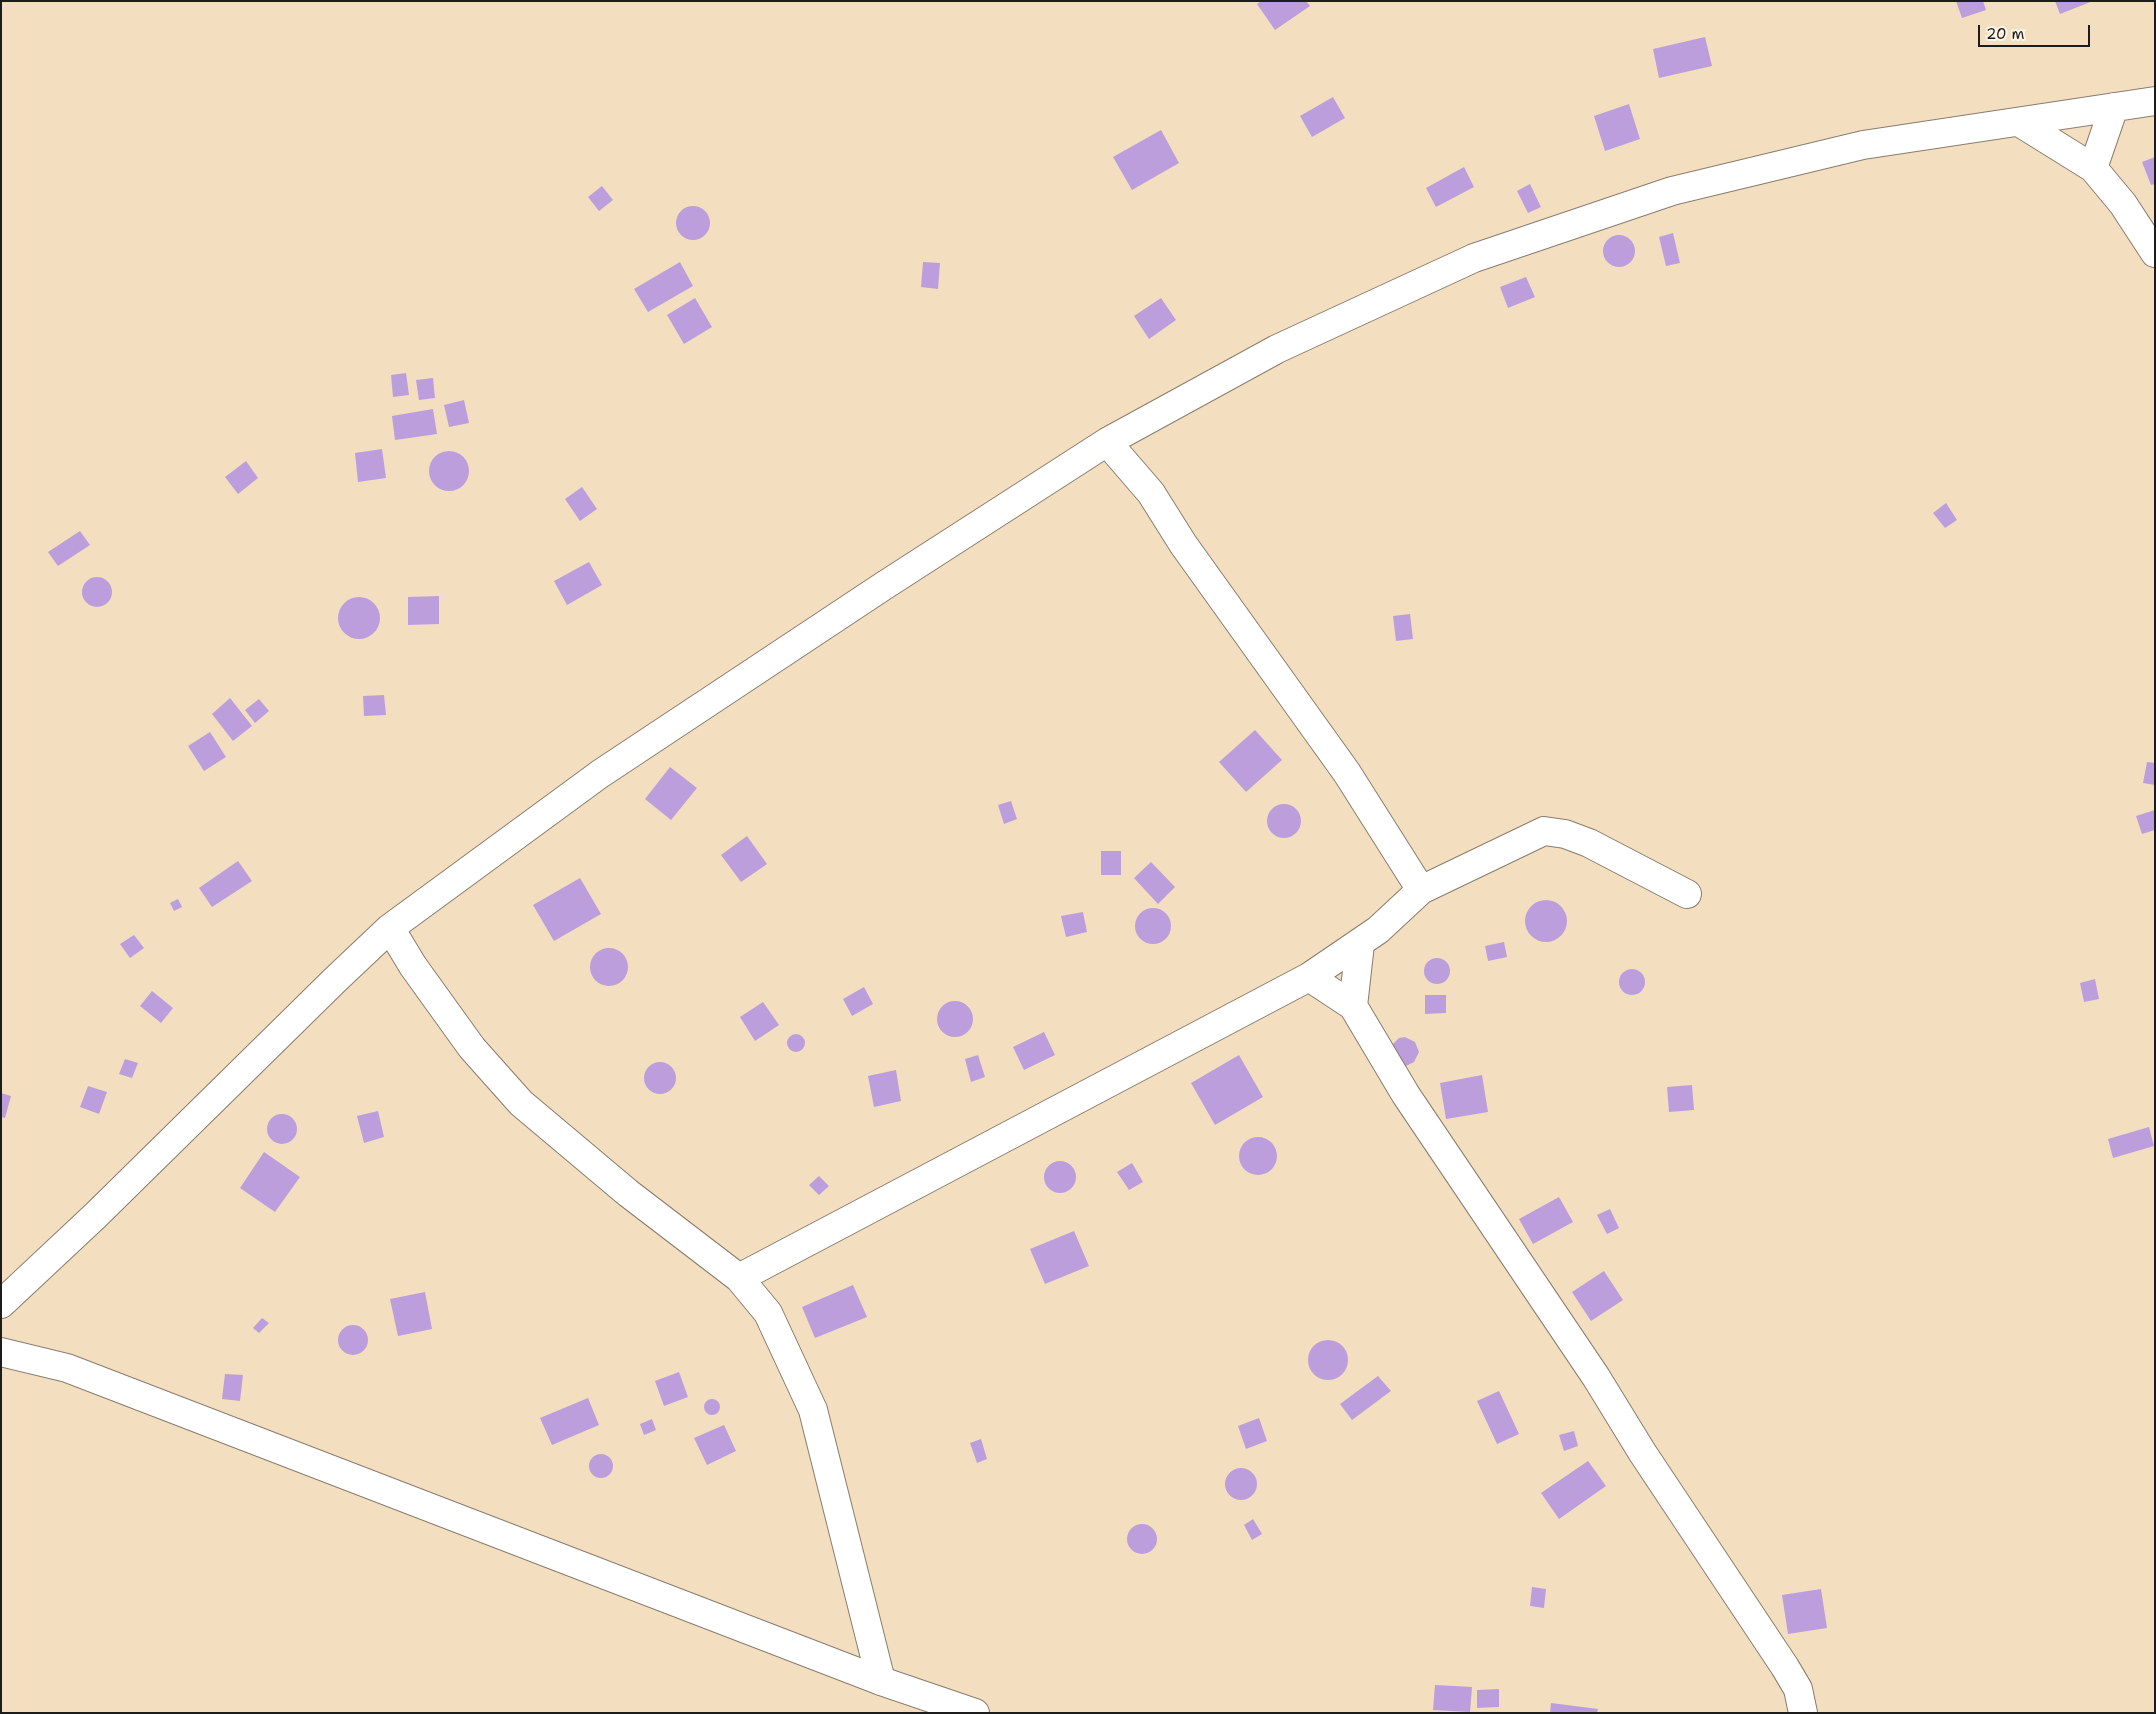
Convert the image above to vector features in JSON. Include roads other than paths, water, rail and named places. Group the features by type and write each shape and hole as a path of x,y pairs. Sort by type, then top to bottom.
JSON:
{"street":[{"path":"1,1304 96,1216 390,928 600,774 885,585 1107,442 1277,349 1474,258 1672,191 1863,145 2155,101"},
{"path":"2093,168 2114,107"},
{"path":"2019,122 2093,168 2122,204 2155,253"},
{"path":"1107,442 1151,494 1188,551 1346,773 1421,890"},
{"path":"739,1278 1309,977 1360,944 1393,918 1421,890 1544,831 1566,834 1589,843 1687,894"},
{"path":"390,928 413,966 472,1048 521,1103 628,1193 739,1278 768,1313 813,1410 881,1681"},
{"path":"1352,1006 1360,944"},
{"path":"1309,977 1352,1006 1406,1095 1596,1377 1647,1460 1785,1667 1798,1689 1803,1713"},
{"path":"1,1352 67,1368 881,1681 975,1713"}]}
